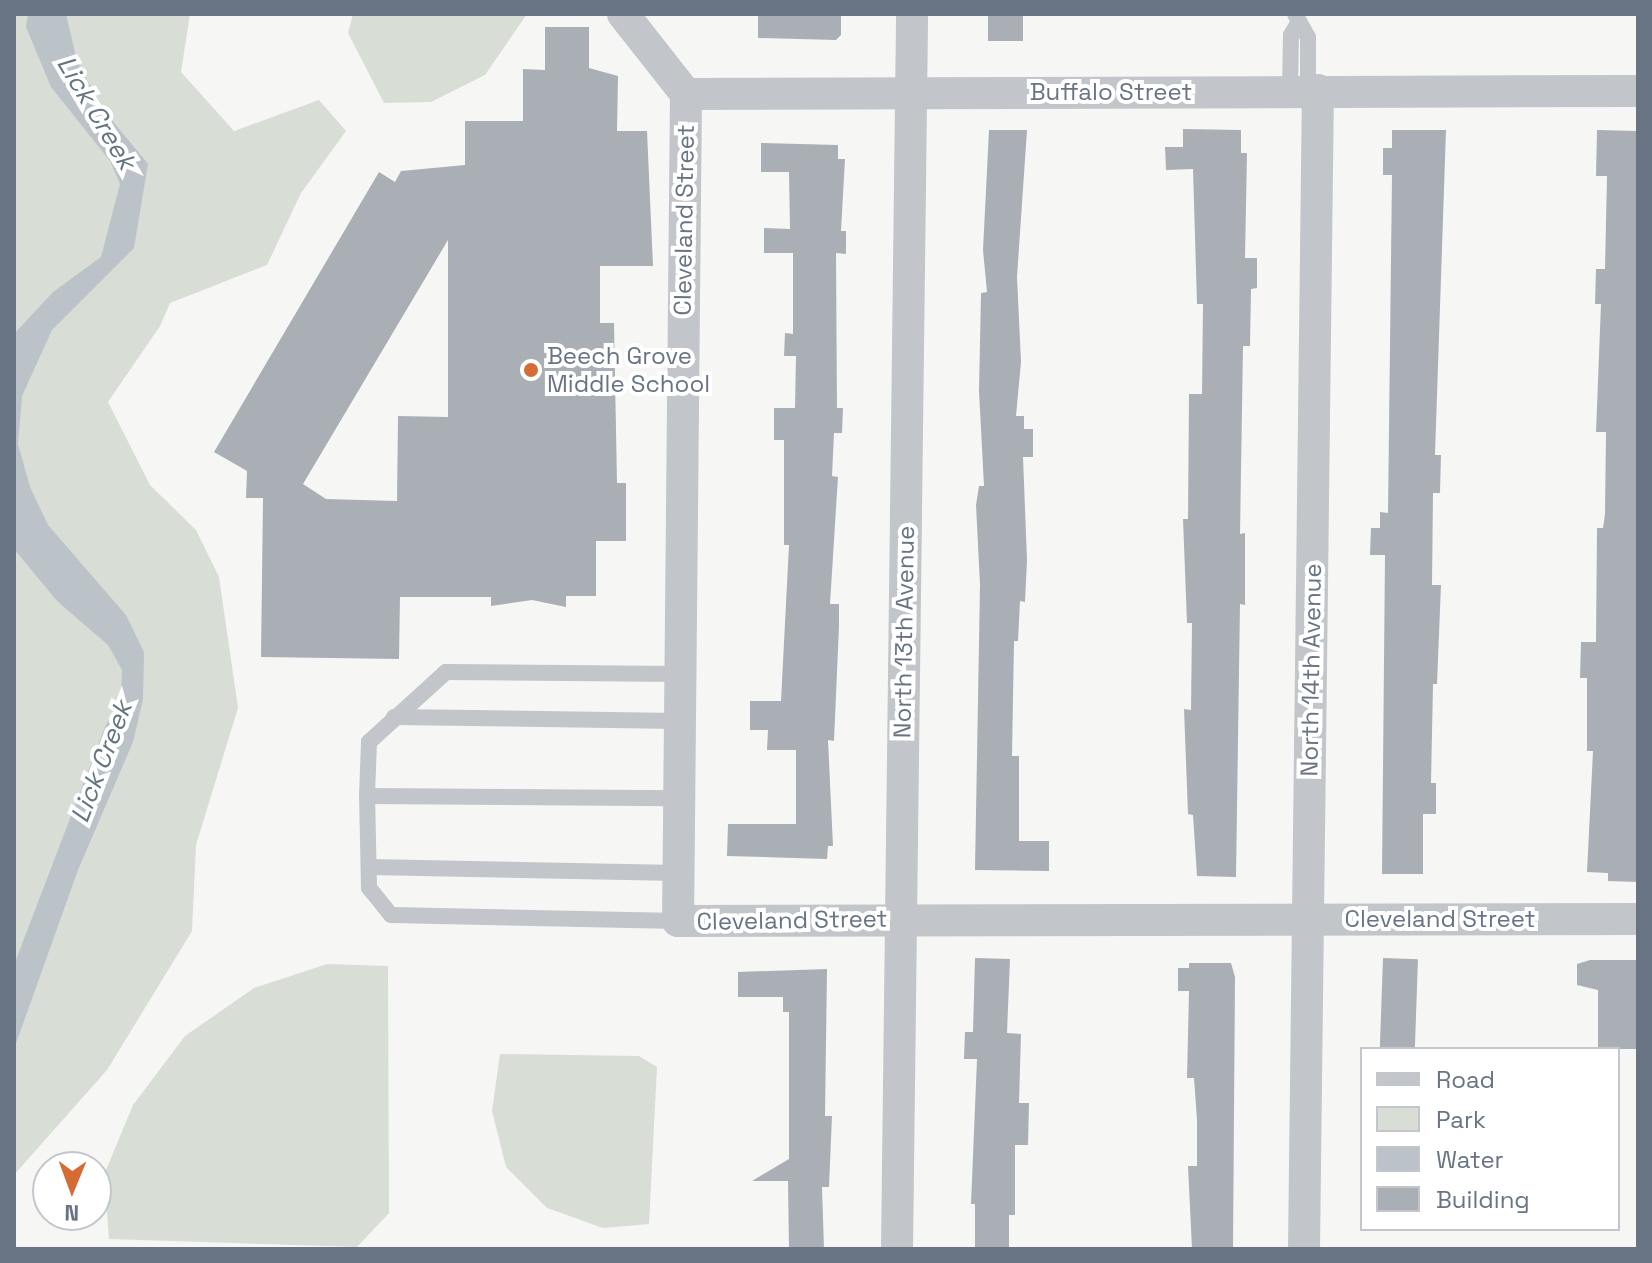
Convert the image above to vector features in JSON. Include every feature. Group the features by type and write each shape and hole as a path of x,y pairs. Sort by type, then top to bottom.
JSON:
{"street":[{"path":"623,14 686,94"},
{"name":"North 13th Avenue","path":"897,1249 912,14"},
{"name":"North 14th Avenue","path":"1304,1249 1308,920 1305,91"},
{"name":"Buffalo Street","path":"686,94 1638,91"},
{"name":"Cleveland Street","path":"686,94 678,921 901,918 1638,919"}],"lane":[{"path":"1296,19 1291,35 1305,91"},
{"path":"678,921 391,915 369,888 367,796 369,742 446,672 679,674"},
{"path":"394,717 678,721"},
{"path":"367,796 678,798"},
{"path":"369,867 678,873"}],"green space":[{"path":"14,14 190,14 181,72 234,131 319,100 346,131 301,193 267,265 170,303 160,326 108,402 150,485 196,530 219,577 238,708 196,845 192,931 107,1070 32,1151 14,1175"},
{"path":"353,14 527,14 485,75 431,102 384,103 348,33"},
{"path":"327,964 388,966 389,1213 357,1247 109,1239 108,1231 112,1231 112,1156 133,1105 185,1036 254,988"},
{"path":"500,1054 639,1056 657,1067 649,1224 603,1228 547,1208 506,1167 492,1111"}],"water":[{"name":"Lick Creek","path":"28,14 66,14 77,61 102,108 148,164 134,248 52,330 22,396 18,444 30,487 48,525 126,615 144,652 143,699 133,742 78,870 14,1049 14,965 105,727 121,700 122,670 108,645 57,601 14,549 14,334 53,292 101,257 120,184 110,161 51,87 26,27"}],"building":[{"path":"758,14 841,14 841,35 836,40 758,38"},
{"path":"988,14 1023,14 1023,41 988,41"},
{"name":"Beech Grove Middle School","path":"545,27 589,27 589,68 618,76 617,131 647,131 653,266 600,266 600,323 614,323 617,483 626,483 626,541 596,541 596,596 566,596 566,607 532,600 491,606 491,597 400,597 399,659 261,657 263,498 246,498 247,471 214,452 379,172 395,182 401,171 465,165 465,121 523,121 523,69 545,70","holes":["448,240 448,417 398,416 397,501 326,499 303,484"]},
{"path":"1183,129 1241,130 1241,153 1247,153 1245,258 1257,258 1257,288 1251,289 1250,346 1243,346 1240,534 1245,533 1245,605 1240,604 1236,877 1197,876 1193,815 1188,814 1184,709 1191,710 1192,623 1187,623 1183,519 1188,519 1189,394 1202,394 1203,304 1197,304 1193,169 1166,170 1165,147 1183,147"},
{"path":"989,130 1027,130 1017,277 1021,362 1016,416 1024,416 1024,429 1033,429 1033,457 1023,457 1027,560 1025,602 1020,601 1018,641 1014,641 1012,756 1019,756 1019,841 1049,841 1049,871 975,870 980,585 976,505 979,486 984,486 979,391 981,293 987,292 983,250"},
{"path":"1392,130 1446,130 1435,455 1441,455 1440,493 1433,493 1432,585 1441,585 1437,684 1433,684 1431,783 1436,783 1436,814 1423,814 1423,874 1382,874 1385,555 1370,555 1371,528 1380,528 1380,512 1388,513 1392,175 1383,175 1383,148 1392,148"},
{"path":"1597,130 1638,131 1638,882 1608,881 1608,873 1587,872 1593,751 1587,751 1587,678 1580,678 1581,642 1596,642 1597,528 1603,528 1605,514 1606,432 1596,432 1601,304 1595,304 1596,269 1605,269 1607,176 1596,176"},
{"path":"761,143 838,145 838,159 845,159 841,231 846,231 846,254 836,253 837,408 843,408 842,433 834,433 832,476 838,477 830,604 839,604 839,626 834,741 828,740 833,846 828,846 827,859 727,856 728,824 796,824 796,750 767,750 768,730 750,730 750,701 781,701 789,545 784,545 784,440 774,440 774,408 795,408 796,356 784,356 785,333 793,334 793,253 764,253 764,228 790,229 789,172 761,172"},
{"path":"975,958 1010,959 1007,1033 1021,1034 1019,1103 1029,1103 1028,1145 1015,1145 1015,1215 1009,1215 1009,1249 975,1249 975,1204 971,1204 977,1059 964,1059 965,1032 973,1032"},
{"path":"1383,958 1418,959 1415,1047 1380,1047"},
{"path":"1590,960 1638,960 1638,1049 1598,1047 1598,990 1577,985 1577,964"},
{"path":"1189,963 1231,963 1235,977 1233,1249 1192,1249 1188,1166 1197,1166 1197,1120 1194,1078 1187,1078 1189,991 1178,991 1178,968 1189,968"},
{"path":"827,969 825,1116 832,1116 829,1187 822,1187 824,1249 789,1249 788,1181 752,1181 789,1159 789,1012 783,1012 783,997 738,997 738,972"}],"place":[{"name":"Beech Grove Middle School","path":"531,370"}]}
